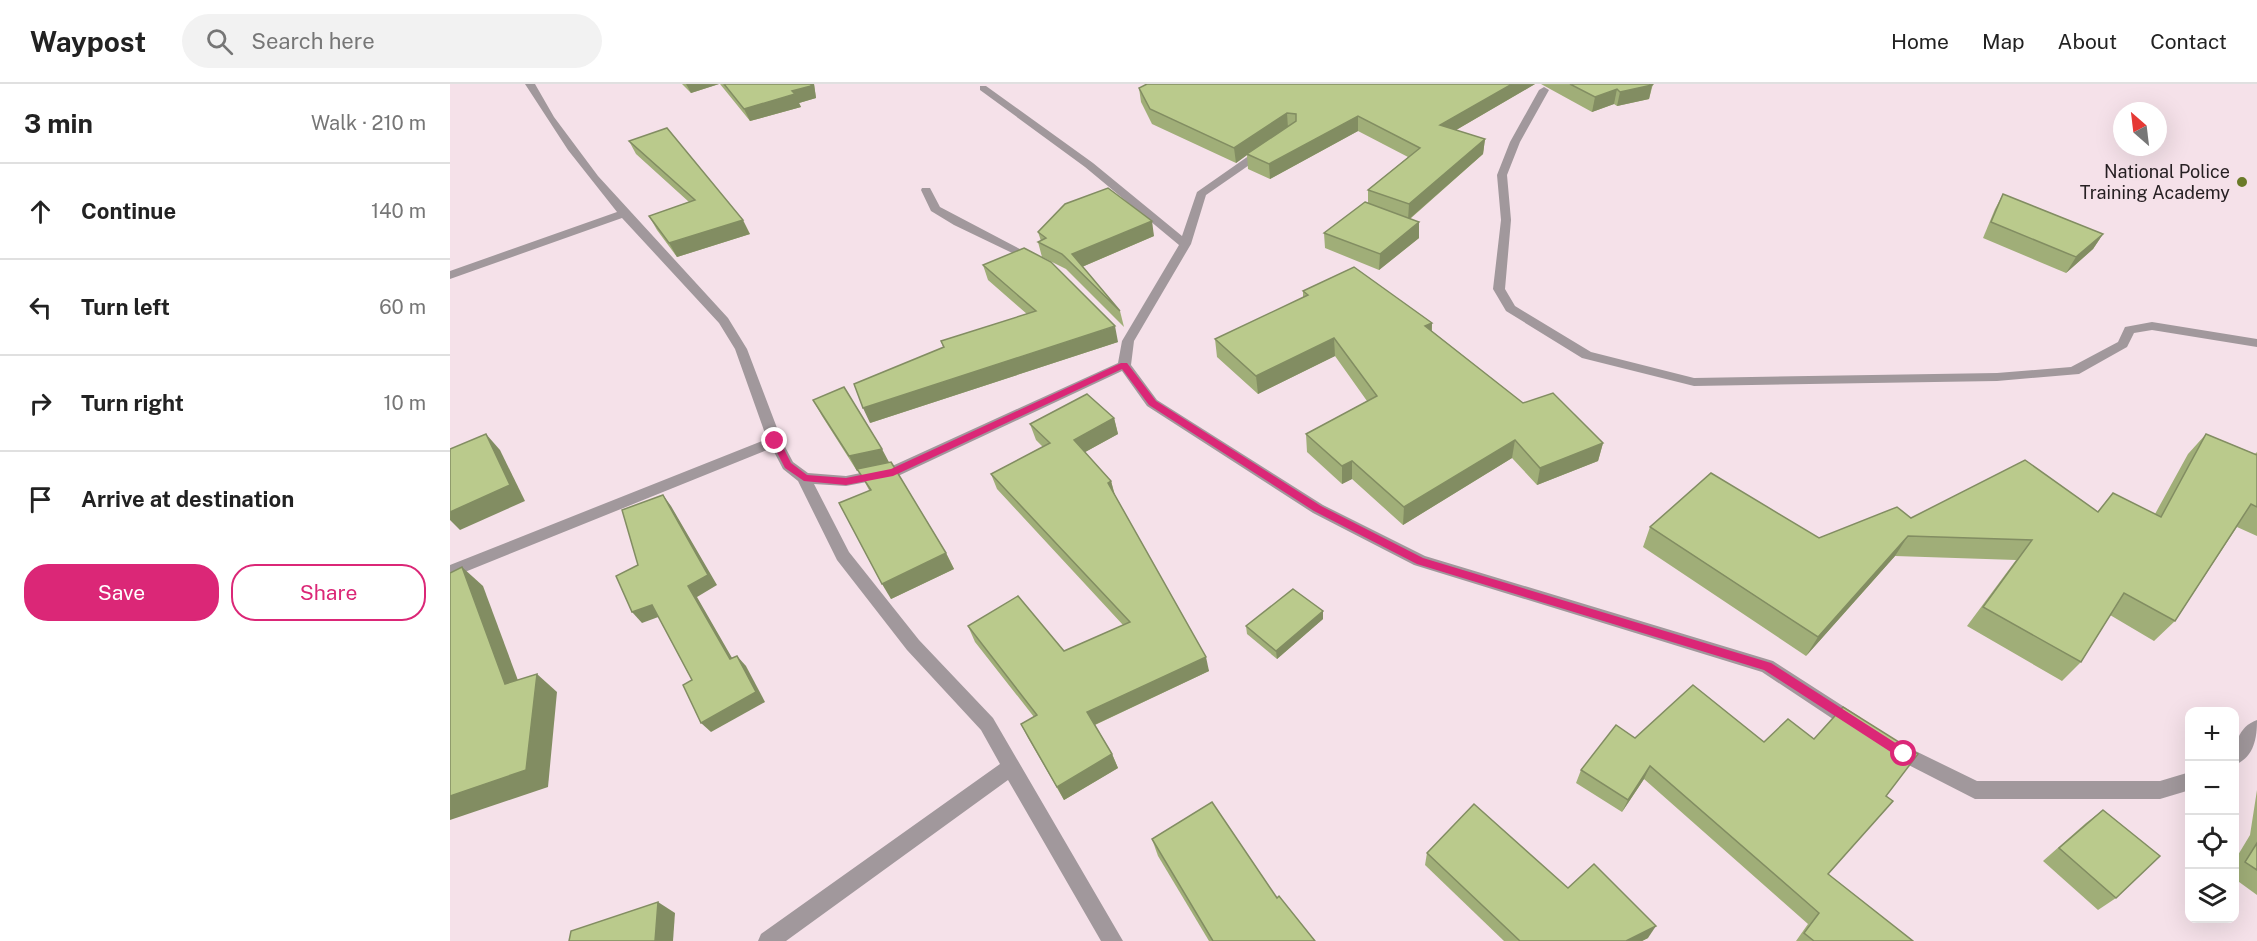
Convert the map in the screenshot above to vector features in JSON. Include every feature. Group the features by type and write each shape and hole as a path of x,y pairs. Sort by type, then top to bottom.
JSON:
{"street":[{"path":"530,84 547,115 586,167 724,321 741,349 775,441 788,465 804,478 843,556 913,645 987,724 1068,868 1113,941"},
{"path":"983,88 1089,165 1185,244"},
{"path":"1544,90 1515,142 1502,175 1506,220 1499,289 1510,308 1587,355 1694,382 1962,378 2074,371 2123,345 2129,330 2152,326 2257,342"},
{"path":"1275,144 1201,194 1185,244 1124,337 1124,365 1152,403 1318,509 1420,561 1767,666 1867,731"},
{"path":"926,190 936,209 1040,263"},
{"path":"450,276 626,213"},
{"path":"804,478 846,482 893,472 1124,365"},
{"path":"450,572 775,441"},
{"path":"2239,752 2257,728"},
{"path":"1885,742 1975,790 2160,790 2185,782"},
{"path":"768,941 1011,767"}],"building":[{"path":"724,84 811,84 811,86 792,91 795,94 744,109"},
{"path":"1147,84 1512,84 1440,125 1485,139 1409,204 1368,190 1420,148 1358,116 1269,164 1247,154 1296,121 1296,114 1287,113 1234,148 1150,109 1139,88"},
{"path":"1570,84 1653,84 1620,92 1617,89 1595,97"},
{"path":"667,128 743,220 669,243 649,216 695,200 629,141"},
{"path":"1108,188 1152,221 1072,254 1120,311 1062,254 1038,242 1046,238 1038,232 1065,204"},
{"path":"2003,194 2103,234 2076,257 1991,222"},
{"path":"1365,202 1419,222 1380,254 1324,233"},
{"path":"1024,248 1051,262 1115,326 863,408 854,384 944,347 941,341 1036,311 983,265"},
{"path":"1354,267 1432,323 1425,326 1523,403 1553,393 1603,443 1540,468 1515,440 1404,507 1352,461 1342,466 1306,434 1377,396 1334,338 1256,376 1215,339 1308,295 1303,291"},
{"path":"844,387 882,449 849,456 813,400"},
{"path":"1087,394 1114,418 1074,440 1111,481 1108,483 1206,657 1087,712 1112,754 1057,787 1021,724 1037,715 968,626 1018,596 1064,651 1130,622 991,474 1050,443 1030,424"},
{"path":"486,434 510,485 450,512 450,449"},
{"path":"2206,434 2257,455 2257,507 2251,504 2175,621 2124,593 2081,662 1983,607 2032,540 1908,536 1818,637 1650,527 1711,473 1819,538 1897,507 1911,518 2025,460 2098,512 2113,493 2161,517"},
{"path":"891,462 946,553 882,584 839,503 871,490 857,469"},
{"path":"663,495 708,575 688,586 730,659 737,656 756,692 701,723 683,685 692,680 652,605 632,612 616,576 638,565 622,510"},
{"path":"462,567 505,684 537,674 526,770 450,796 450,573"},
{"path":"1293,589 1323,611 1276,651 1246,626"},
{"path":"1693,685 1764,742 1788,719 1814,739 1843,707 1918,754 1886,796 1893,801 1828,874 1913,941 1814,941 1804,933 1819,913 1650,766 1628,800 1581,770 1616,725 1635,738"},
{"path":"1212,802 1277,898 1279,896 1315,941 1213,941 1152,839"},
{"path":"1474,804 1568,888 1594,864 1656,926 1626,941 1520,941 1427,853"},
{"path":"2103,810 2160,856 2116,898 2059,848"},
{"path":"2257,843 2257,870 2245,862"},
{"path":"658,902 655,941 569,941 571,931"}],"place":[{"name":"National Police Training Academy","path":"2242,182"}],"route":[{"path":"775,441 788,465 804,478 846,482 893,472 1124,365 1152,403 1318,509 1420,561 1767,666 1904,754"}]}
